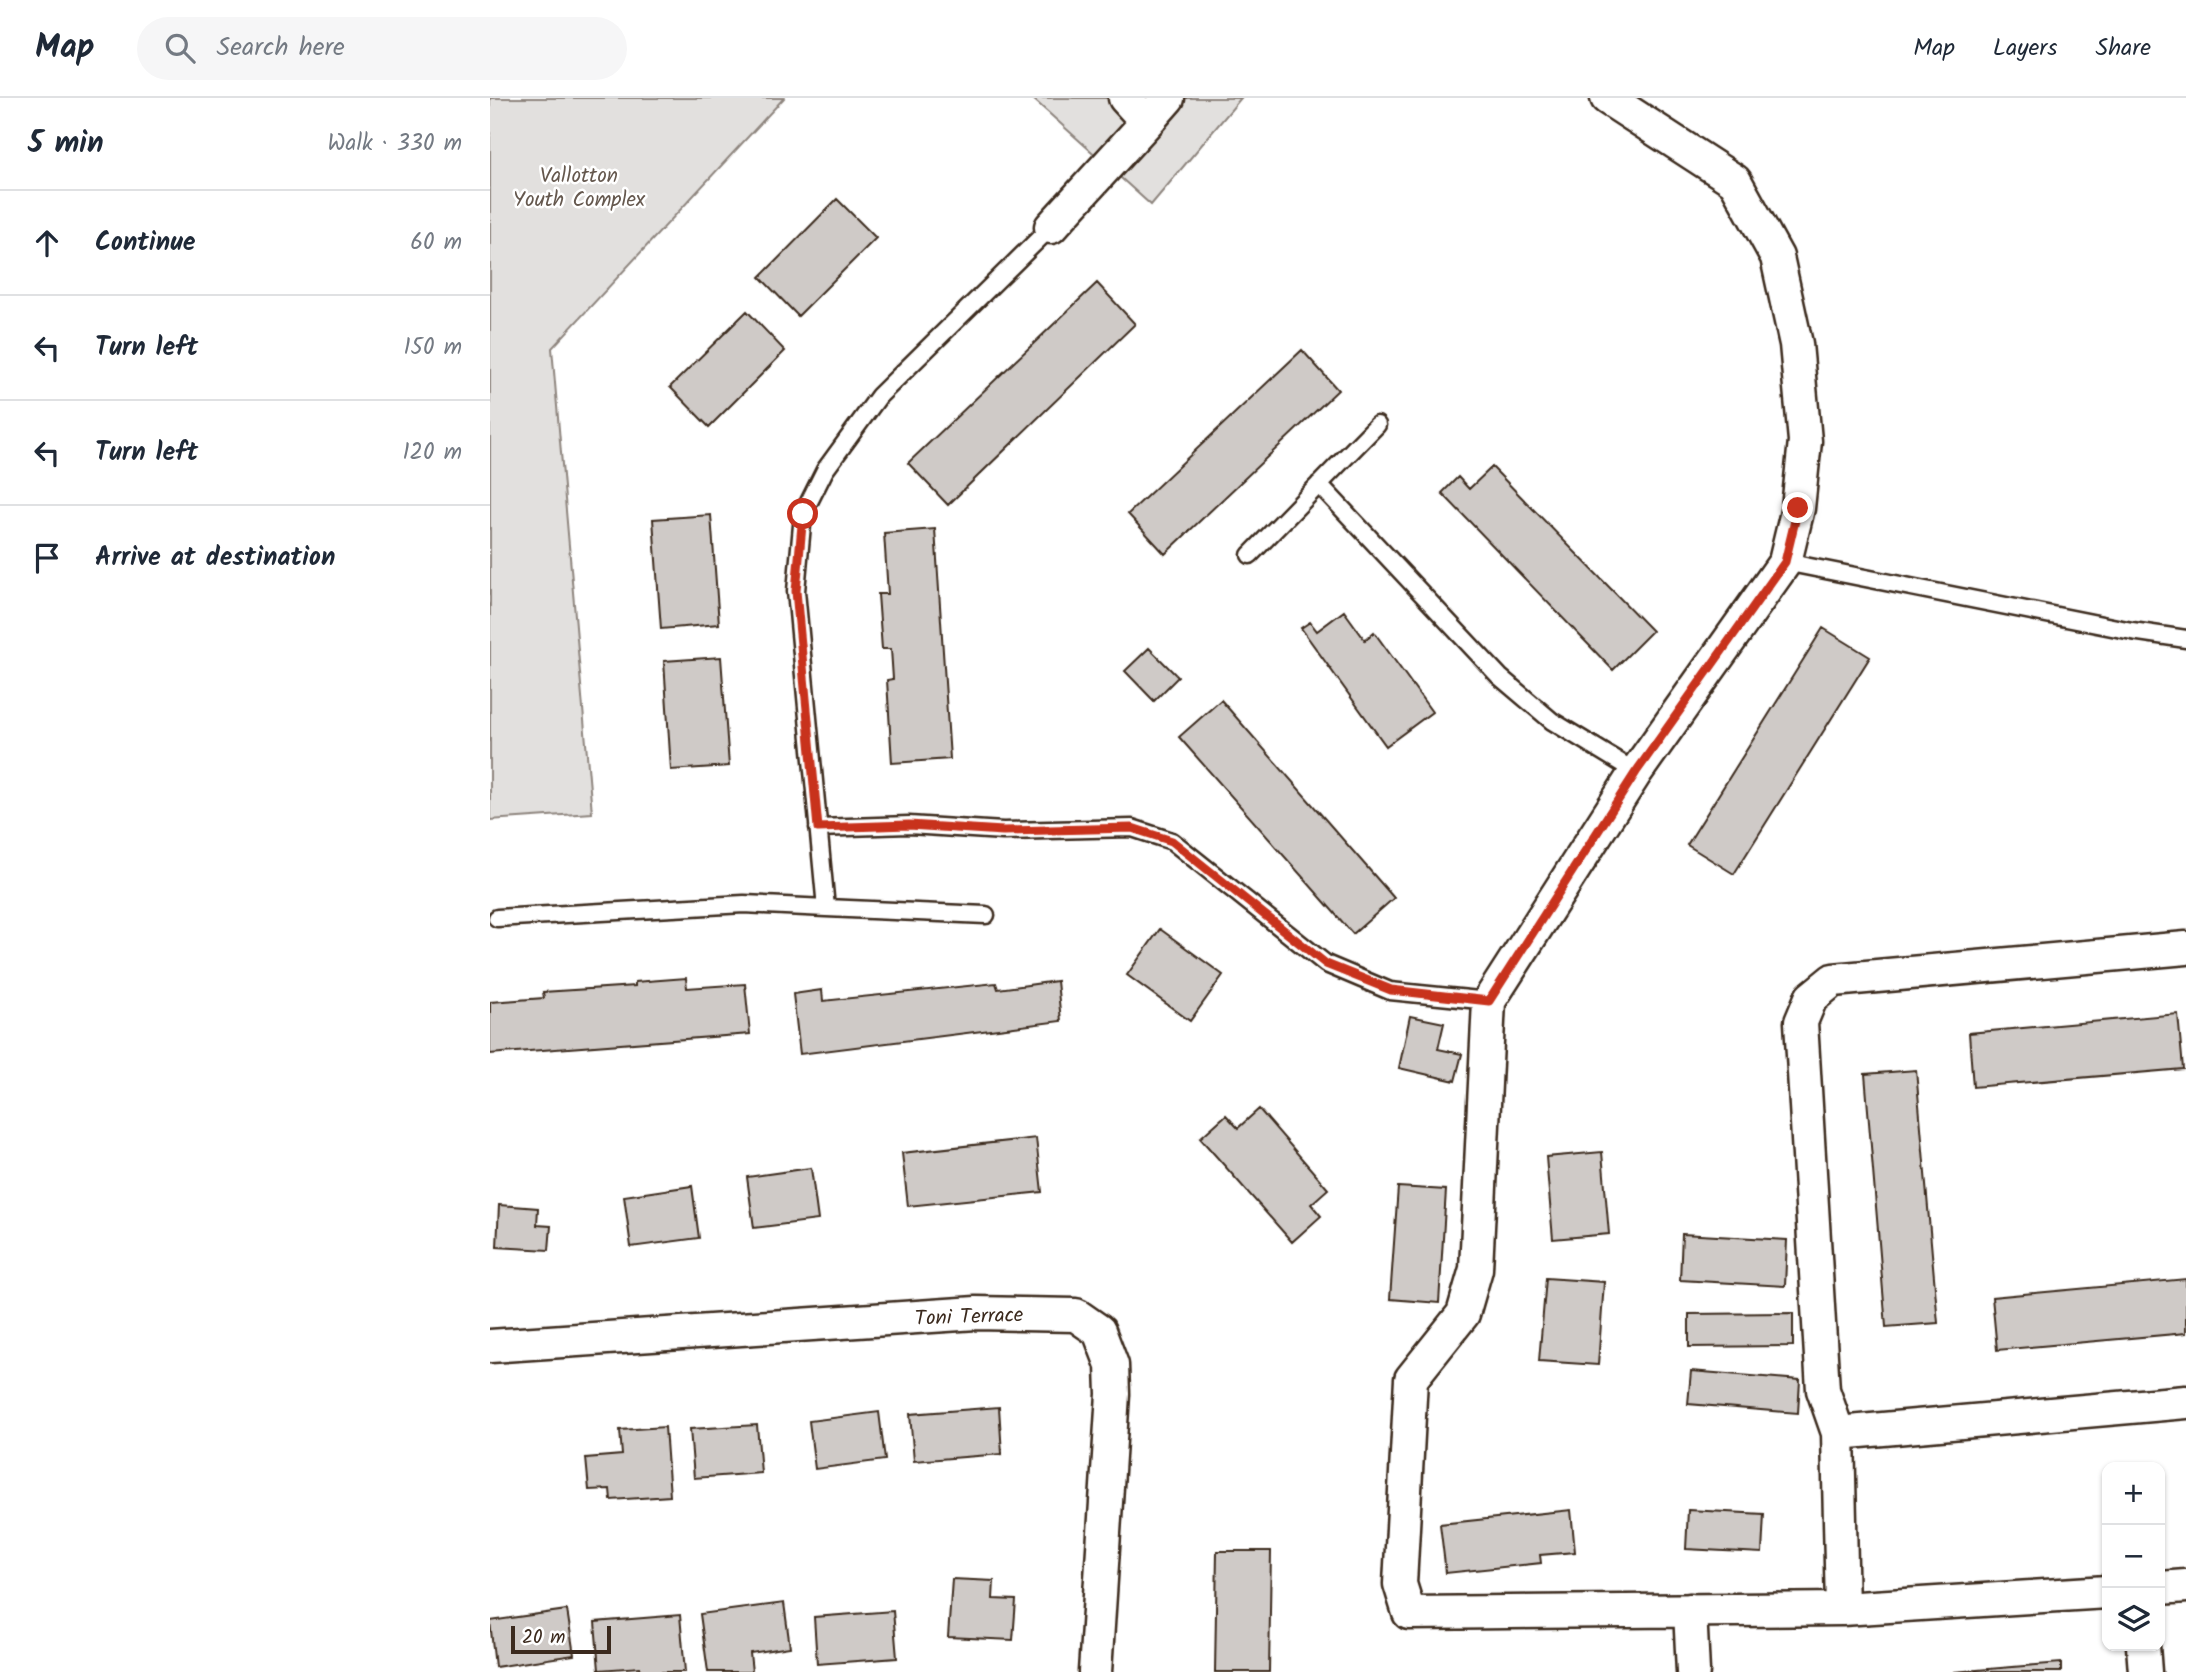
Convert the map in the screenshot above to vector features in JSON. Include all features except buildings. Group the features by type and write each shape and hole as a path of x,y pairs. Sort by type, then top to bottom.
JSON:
{"street":[{"path":"1125,98 1147,122"},
{"path":"1051,227 1168,98"},
{"path":"1607,98 1735,181 1777,257 1796,344 1805,441 1798,508 1785,562 1636,772 1489,1001 1476,1269 1463,1314 1411,1380 1400,1584 1409,1613 1842,1609 2102,1592"},
{"path":"1842,1609 1838,1433 1823,1390 1801,1022 1811,998 1833,979 2186,948"},
{"name":"Toni Terrace","path":"490,1346 976,1312 1076,1315 1099,1331 1112,1365 1114,1394 1095,1672"},
{"path":"1838,1433 2186,1402"},
{"path":"2165,1588 2186,1586"},
{"path":"1690,1610 1693,1672"},
{"path":"2143,1651 2145,1672"}],"lane":[{"path":"826,908 796,591 803,514 825,470 879,396 1051,227"},
{"path":"1250,555 1377,425"},
{"path":"1319,484 1500,677 1552,721 1636,772"},
{"path":"1785,562 2132,631 2186,639"},
{"path":"818,828 909,825 1003,831 1132,828 1172,841 1326,964 1391,990 1489,1001"},
{"path":"497,918 744,904 986,915"}],"green space":[{"name":"Vallotton Youth Complex","path":"490,98 784,98 552,348 592,813 490,820"},
{"path":"1032,98 1241,98 1151,205"}],"route":[{"path":"803,514 796,591 818,828 909,825 1003,831 1132,828 1172,841 1326,964 1391,990 1489,1001 1636,772 1785,562 1798,508"}]}
